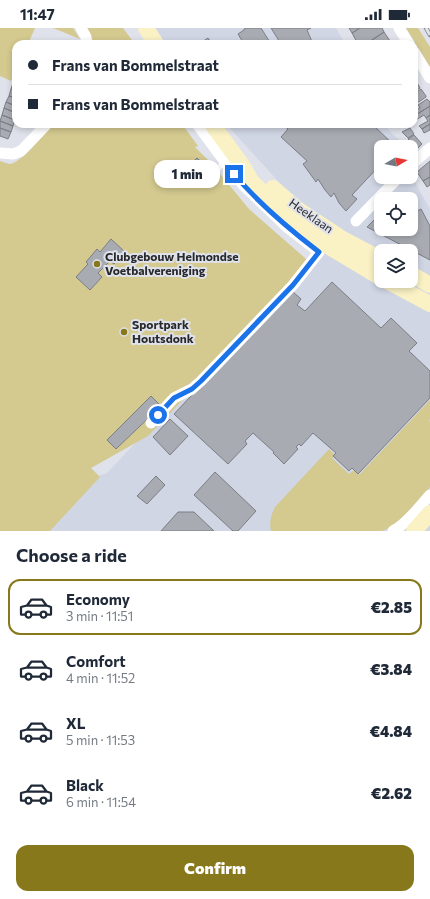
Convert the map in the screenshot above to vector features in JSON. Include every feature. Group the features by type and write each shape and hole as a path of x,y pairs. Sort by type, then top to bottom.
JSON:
{"main road":[{"path":"147,29 154,40"},
{"name":"Heeklaan","path":"215,128 244,168 251,182 298,225 374,274"},
{"name":"Heeklaan","path":"244,168 257,174 300,211 341,238 374,255"},
{"path":"418,278 430,285"},
{"path":"400,288 430,304"},
{"path":"414,531 430,513"}],"street":[{"path":"80,28 86,40"},
{"path":"399,28 406,40"},
{"path":"418,58 430,78"},
{"path":"0,153 13,154 21,152 42,128"},
{"path":"150,423 174,398 192,389 201,381 293,285 319,252 288,228 244,186 201,128"},
{"path":"418,159 430,148"},
{"path":"356,221 392,184"},
{"path":"393,531 398,529 430,495"}],"lane":[{"path":"214,174 225,162"}],"shaded area":[{"path":"0,28 35,28 30,40 12,40 11,81 0,76"},
{"path":"53,28 73,28 80,39"},
{"path":"83,28 123,28 132,40 89,40"},
{"path":"141,28 336,28 343,40 149,40"},
{"path":"406,28 418,28 430,47 430,67 418,48 418,40 413,40"},
{"name":"Sportpark Houtsdonk","path":"49,128 185,128 198,146 195,147 211,163 249,209 313,265 148,436 91,468 100,477 50,531 0,531 0,161 9,164 14,163 26,154"},
{"path":"230,128 387,128 399,140 374,140 374,184 416,184 430,209 430,531 34,531 73,484 107,473 329,237"},
{"path":"430,400 430,487 395,524 382,531 271,531 270,525 272,513 275,507 329,449 335,455 332,458 349,474 354,470 359,475"}],"building":[{"path":"261,28 268,40 242,40 238,34 244,29"},
{"path":"271,28 311,28 307,30 311,40 278,40"},
{"path":"349,28 360,28 352,33"},
{"path":"360,28 382,28 384,32 372,40 356,40 352,33"},
{"path":"384,32 389,40 372,40"},
{"path":"11,89 12,97 9,96"},
{"path":"421,89 426,97 418,102 418,91"},
{"path":"9,96 12,97 12,104 6,102"},
{"path":"427,99 430,102 430,106 418,114 418,109 420,108 418,105"},
{"path":"6,102 12,104 12,111 4,108"},
{"path":"430,106 430,115 426,118 424,115 418,119 418,114"},
{"path":"4,108 12,111 12,119 2,115"},
{"path":"2,115 12,119 12,126 0,121"},
{"path":"430,115 430,124 422,129 419,126 428,121 426,118"},
{"path":"0,121 12,126 12,128 11,132 0,128"},
{"path":"430,124 430,130 424,133 422,129"},
{"path":"0,128 11,132 8,139 0,136"},
{"path":"287,128 376,128 389,140 374,140 374,171 352,195 357,199 346,211 339,203 334,193 331,197 318,179 316,182 303,164 307,161 281,137 288,129"},
{"path":"410,128 414,134 408,138 402,132"},
{"path":"414,135 422,144 418,148 418,140 408,139"},
{"path":"197,158 208,168 192,186 189,183 186,187 177,179 179,178 175,174 187,160 191,164"},
{"path":"430,161 430,177 423,181 418,171"},
{"path":"430,177 430,185 427,187 423,181"},
{"path":"421,209 430,226 430,260 418,254 418,244 399,244 384,236 418,236 418,210"},
{"path":"374,220 374,231 367,227"},
{"name":"Clubgebouw Helmondse Voetbalvereniging","path":"111,239 125,252 114,264 110,261 98,273 102,277 90,290 76,277 88,264 86,262 97,249 100,252"},
{"path":"332,282 381,328 391,318 417,343 409,351 430,371 430,398 358,474 352,468 349,471 333,456 336,453 313,433 301,446 299,444 296,447 298,449 284,464 273,453 274,452 253,433 245,441 247,444 228,464 174,414 291,290 301,299 297,305 305,311"},
{"path":"151,396 161,406 116,449 107,440"},
{"path":"170,419 188,436 170,455 153,437"},
{"path":"215,472 256,511 238,531 233,531 194,495"},
{"path":"156,476 165,485 147,504 137,496"},
{"path":"178,512 194,512 214,531 161,531"}],"railway":[{"path":"426,28 430,35"}],"place":[{"name":"Clubgebouw Helmondse Voetbalvereniging","path":"97,264"},
{"name":"Sportpark Houtsdonk","path":"124,332"}],"route":[{"path":"158,415 174,398 192,389 201,381 293,285 319,252 288,228 244,186 234,174"}]}
